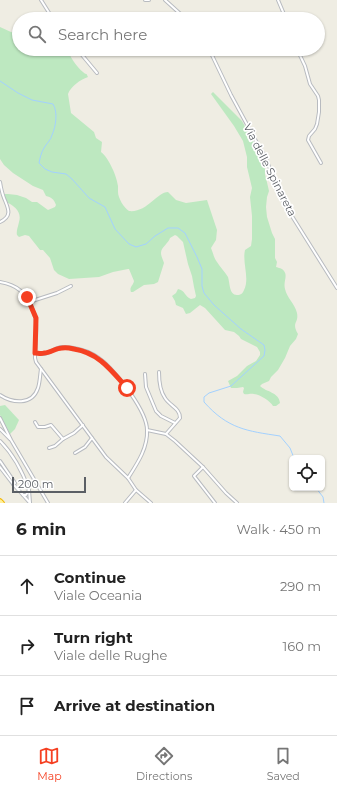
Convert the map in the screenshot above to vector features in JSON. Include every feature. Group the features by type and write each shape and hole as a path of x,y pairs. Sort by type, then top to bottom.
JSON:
{"street":[{"path":"42,0 49,12"},
{"path":"165,0 178,12"},
{"path":"278,0 283,12"},
{"path":"83,56 98,73"},
{"name":"Via delle Spinareta","path":"212,56 231,95 265,156 286,207 337,288"},
{"path":"300,56 310,84 319,98 317,124 308,140 321,163"},
{"path":"0,182 8,211 6,218 0,222"},
{"path":"0,282 16,287 23,293 29,302 36,318 36,362 110,462 128,478 136,490 151,503"},
{"path":"29,302 56,293 71,286"},
{"path":"35,353 45,354 60,348 68,348 82,350 94,355 103,361 119,378 136,400 145,419 148,430 141,456 128,478"},
{"path":"0,395 16,402 30,399 38,389 41,369"},
{"path":"159,372 161,389 164,398 178,410 180,414 180,418 166,434"},
{"path":"145,374 146,387 156,410 161,416 175,423"},
{"path":"0,418 11,440 48,503"},
{"path":"35,422 38,428 51,426 63,438"},
{"path":"49,448 55,446 63,438 74,433 83,425"},
{"path":"0,430 11,440"},
{"path":"148,430 166,434 181,446 237,503"},
{"path":"75,453 85,447 92,438"},
{"path":"0,440 16,462 26,480 29,490 30,503"},
{"path":"0,461 15,483 13,484"},
{"path":"0,467 30,503"},
{"path":"203,467 194,476 215,503"},
{"path":"23,496 26,495 29,490"},
{"path":"125,503 136,490"}],"green space":[{"path":"0,27 12,32 12,56 71,56 76,65 87,74 88,77 71,88 68,94 71,113 94,132 96,138 102,142 101,152 112,168 118,186 119,197 127,210 135,211 141,209 160,195 168,192 176,200 186,203 207,200 217,230 216,240 211,248 214,257 228,277 232,293 240,295 244,291 246,285 244,260 245,250 251,246 252,239 250,197 252,188 243,141 211,94 213,92 242,121 263,159 269,191 266,207 267,217 275,239 276,267 282,269 285,273 285,289 297,313 295,327 298,334 296,339 290,346 278,370 269,381 260,386 275,394 280,403 273,406 268,400 260,396 244,394 243,387 231,388 228,381 256,361 260,355 257,347 241,339 234,332 225,330 205,308 200,305 190,313 186,314 183,308 176,305 172,296 178,289 191,299 195,298 196,296 183,242 177,236 175,235 170,238 161,251 164,263 158,282 154,284 144,285 131,292 134,281 129,269 113,272 99,277 69,279 58,274 54,270 50,258 43,250 40,250 29,236 25,235 19,237 17,235 20,215 15,207 6,202 5,194 17,195 32,202 37,202 48,210 55,207 56,205 54,201 46,196 43,190 33,186 13,173 0,159"},
{"path":"5,405 19,420 15,429 10,434 0,415 0,406"}],"waterway":[{"path":"0,81 32,100 53,104 56,115 55,127 51,139 42,152 39,163 45,169 52,172 66,174 89,198 105,207 115,229 129,244 136,247 146,244 168,228 178,228 185,233 202,269 202,286 204,293 214,305 241,329 264,345 265,350 264,356 231,386 209,393 204,397 204,402 221,418 230,423 248,430 280,436 290,448 293,455"},
{"path":"318,491 323,497 324,503"}],"route":[{"path":"27,297 36,318 35,353 45,354 60,348 82,350 103,361 127,388"}]}
